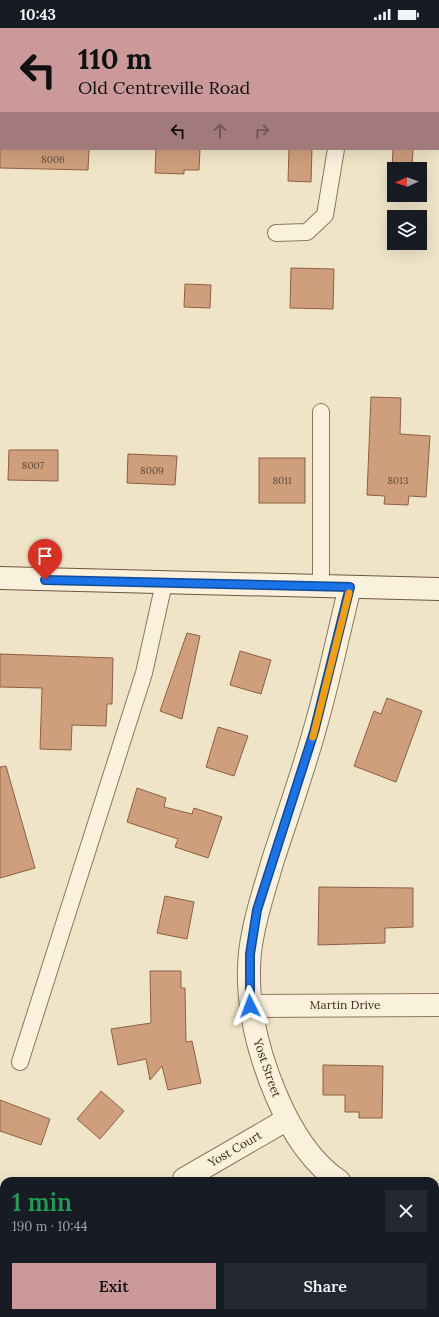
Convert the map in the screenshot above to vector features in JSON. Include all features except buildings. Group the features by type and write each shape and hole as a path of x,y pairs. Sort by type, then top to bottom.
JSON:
{"street":[{"path":"0,578 439,590"},
{"name":"Yost Street","path":"334,1177 303,1146 286,1120 260,1052 250,1006 250,954 257,910 314,732 350,587"},
{"name":"Martin Drive","path":"250,1006 439,1005"},
{"name":"Yost Court","path":"187,1177 286,1120"}],"lane":[{"path":"276,233 307,232 325,215 336,150"},
{"path":"320,586 322,412"},
{"path":"20,1062 144,673 164,582"}],"slow traffic":[{"path":"313,737 349,593"}],"route":[{"path":"45,580 350,587 314,732 257,910 250,954 250,1006"}]}
